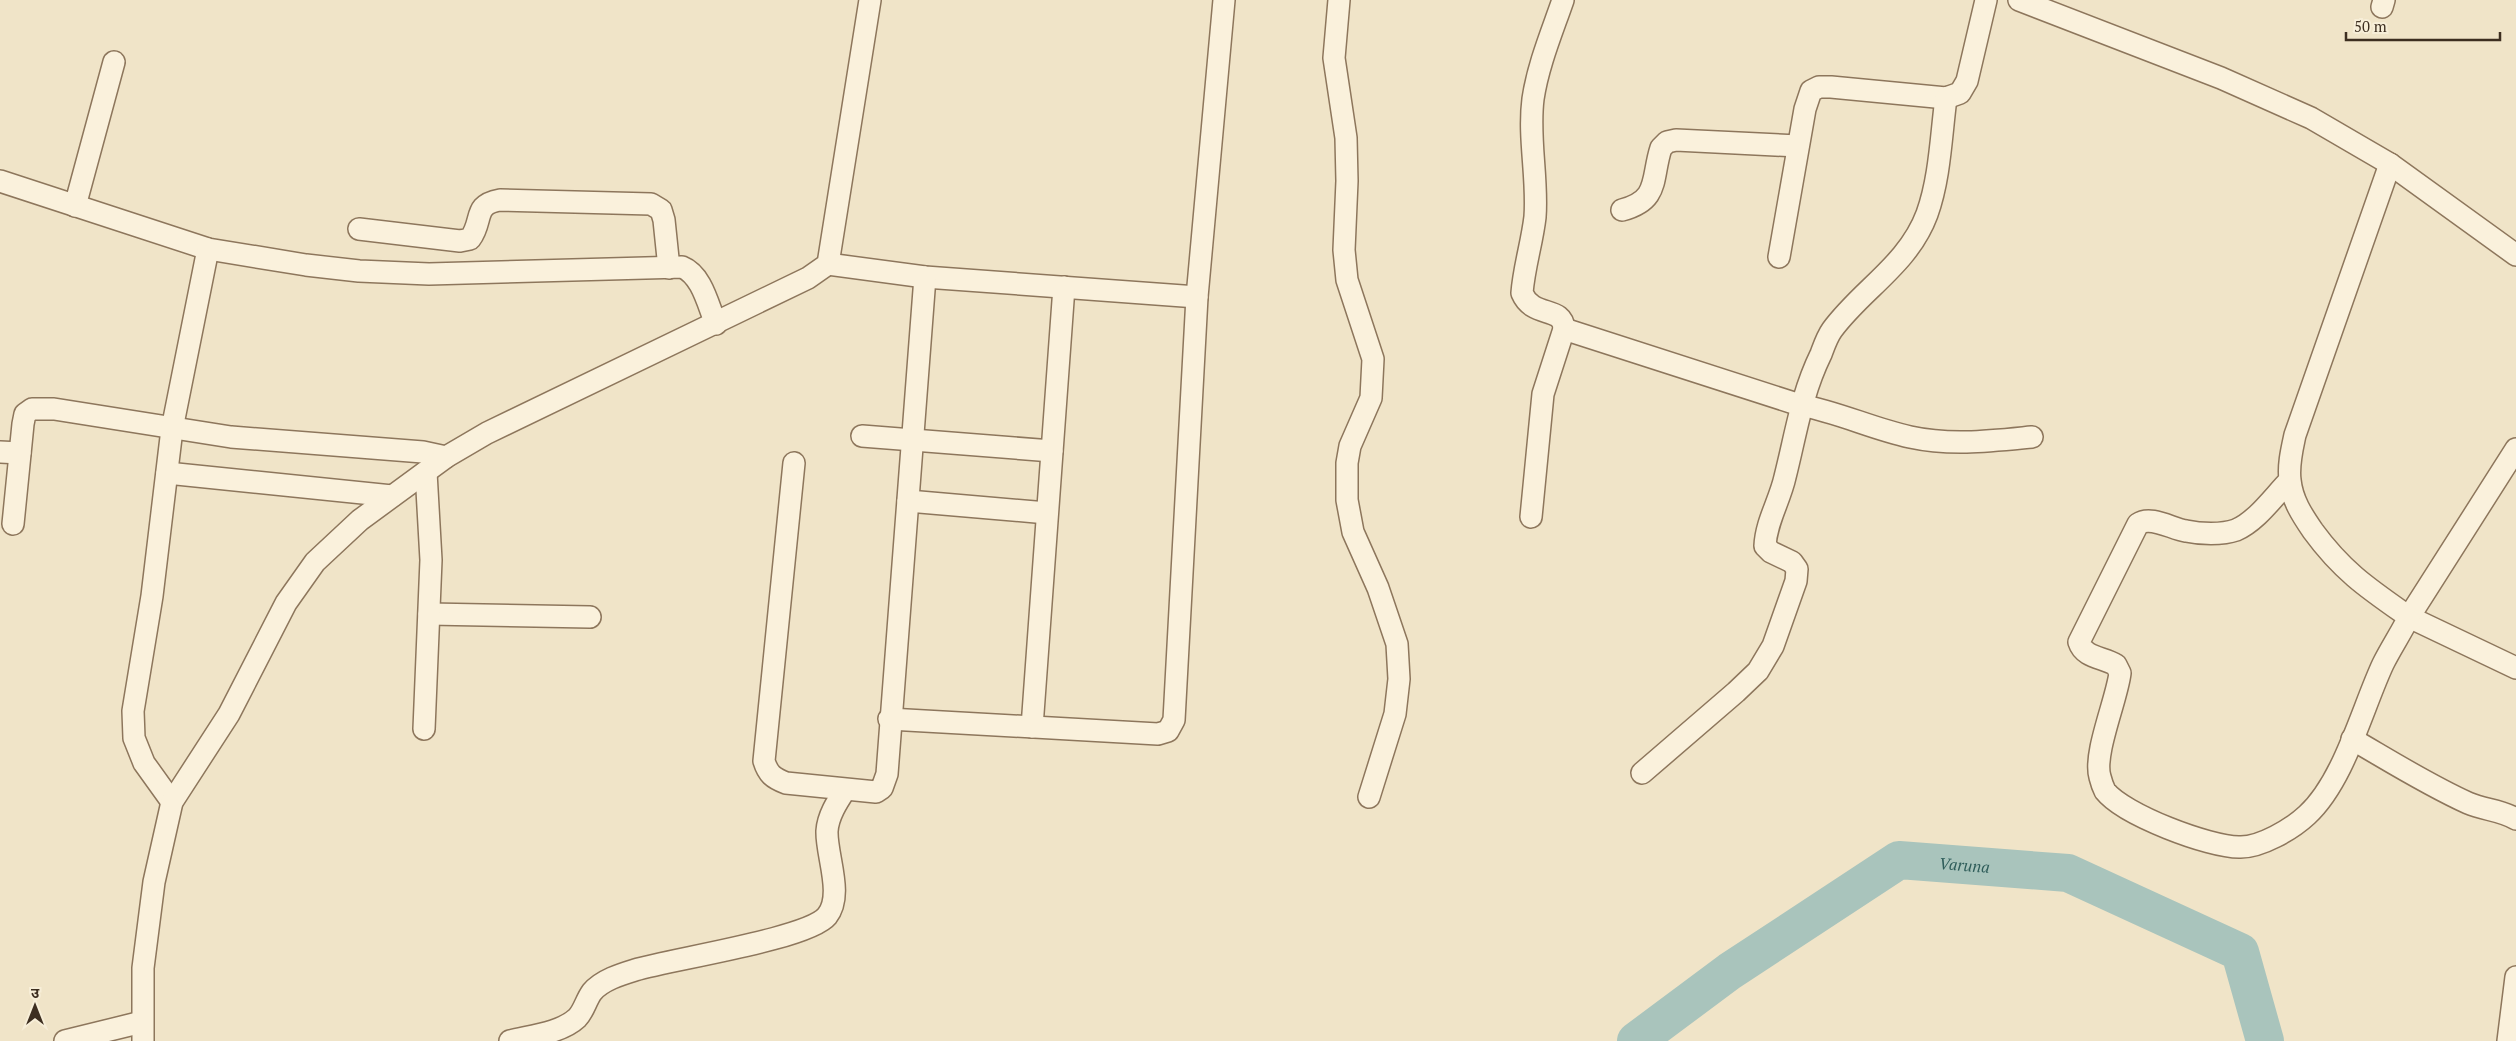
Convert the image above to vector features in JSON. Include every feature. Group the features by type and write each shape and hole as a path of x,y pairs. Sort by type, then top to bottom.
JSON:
{"street":[{"path":"828,264 870,0"},
{"path":"889,719 1158,734 1168,730 1174,720 1197,297 1224,0"},
{"path":"1339,0 1334,58 1346,138 1348,181 1344,250 1346,280 1373,359 1371,398 1350,446 1347,500 1353,532 1387,611 1397,644 1399,679 1396,714 1369,797"},
{"path":"1531,516 1542,394 1564,329 1564,321 1560,317 1534,308 1526,302 1522,293 1534,218 1536,178 1532,130 1533,99 1540,65 1563,0"},
{"path":"1779,257 1807,98 1811,90 1819,87 1946,98 1960,93 1968,81 1986,0"},
{"path":"2018,0 2221,78 2311,118 2390,164 2516,255"},
{"path":"75,206 114,62"},
{"path":"1642,773 1758,671 1773,646 1796,581 1796,569 1792,562 1771,552 1765,546 1765,535 1785,478 1800,405 1810,377 1832,331 1894,267 1913,240 1927,214 1934,185 1946,98"},
{"path":"1622,210 1639,205 1649,194 1662,148 1667,142 1676,140 1798,146"},
{"path":"2390,164 2295,435 2290,459 2290,480 2297,509 2332,557 2358,582 2409,617 2516,668"},
{"path":"0,181 208,249 306,265 377,272 429,274 682,267 691,271 697,279 716,324"},
{"path":"359,228 460,241 470,239 476,231 482,209 487,202 500,200 651,204 660,210 664,220 669,268"},
{"path":"172,802 144,763 134,738 133,712 152,596 172,429 208,249"},
{"path":"65,1041 143,1032 143,968 154,882 172,802 229,714 286,603 315,562 360,520 446,457 487,433 808,278 828,264 925,277 1197,297"},
{"path":"794,463 764,760 767,771 774,778 786,783 876,792 882,788 887,774 889,719 914,439 925,277"},
{"path":"1032,728 1064,287"},
{"path":"1564,329 1800,405 1827,410 1880,429 1936,442 1972,443 2032,437"},
{"path":"13,524 10,453 25,414 32,408 54,409 172,429 278,441 423,452 446,457"},
{"path":"862,436 1052,452"},
{"path":"2290,480 2249,523 2235,530 2220,533 2188,532 2153,521 2142,521 2138,524 2079,642 2081,649 2088,654 2116,665 2120,673 2101,752 2099,774 2105,790 2124,806 2151,820 2210,843 2241,848 2276,837 2307,815 2330,786 2384,663 2409,617 2516,449"},
{"path":"424,729 430,534 426,472"},
{"path":"167,473 392,496"},
{"path":"908,501 1047,513"},
{"path":"429,614 590,617"},
{"path":"2352,739 2470,804 2507,813 2516,819"},
{"path":"510,1041 562,1027 577,1018 593,991 612,978 636,970 752,944 812,926 826,917 833,906 834,880 827,830 831,813 845,790"},
{"path":"2508,1041 2516,977"}],"waterway":[{"name":"Varuna","path":"1636,1041 1730,971 1899,860 2068,873 2240,952 2265,1041"}]}
